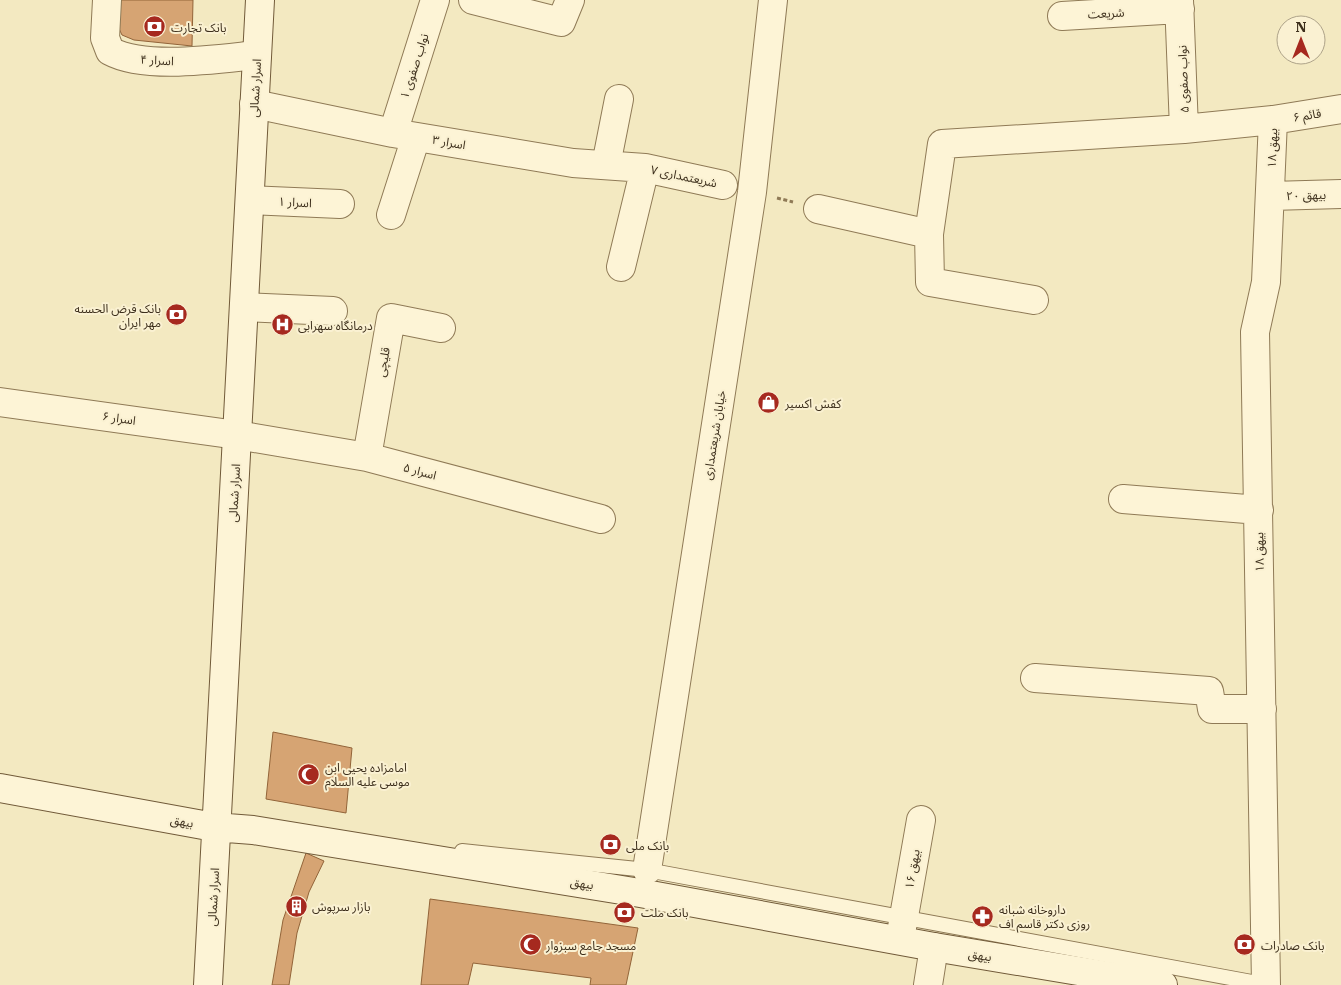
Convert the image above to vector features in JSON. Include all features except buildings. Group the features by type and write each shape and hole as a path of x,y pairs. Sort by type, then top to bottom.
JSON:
{"street":[{"name":"اسرار ۴","path":"107,0 105,38 110,51 122,57 158,61 199,61 257,55"},
{"name":"اسرار شمالی","path":"208,985 260,0"},
{"name":"نواب صفوی ۱","path":"391,216 404,135 435,0"},
{"path":"473,0 561,22 570,0"},
{"name":"خیابان شریعتمداری","path":"647,870 752,192 773,0"},
{"name":"شریعت","path":"1062,16 1180,4"},
{"name":"نواب صفوی ۵","path":"1180,4 1184,129 1273,120"},
{"path":"606,165 619,99"},
{"name":"اسرار ۳","path":"254,104 404,135 573,163 645,168"},
{"name":"قائم ۶","path":"1273,120 1341,110"},
{"name":"بیهق ۱۸","path":"1267,985 1255,332 1266,282 1273,120"},
{"path":"1034,300 930,282 929,234 942,144 1184,129"},
{"path":"621,267 645,168"},
{"name":"شریعتمداری ۷","path":"645,168 723,184"},
{"name":"بیهق ۲۰","path":"1271,196 1341,194"},
{"name":"اسرار ۱","path":"250,200 340,204"},
{"path":"818,209 929,234"},
{"path":"244,306 333,311"},
{"name":"قلیچی","path":"367,456 391,318 441,328"},
{"name":"اسرار ۶","path":"0,402 238,435"},
{"name":"اسرار ۵","path":"238,435 367,456 601,519"},
{"path":"1123,499 1258,510"},
{"path":"1035,678 1209,691 1212,709 1262,709"},
{"name":"بیهق","path":"0,788 217,827 253,830 640,893 750,914 901,929 934,947 1163,985"},
{"name":"بیهق ۱۶","path":"901,929 921,820"},
{"path":"928,985 934,947"}],"lane":[{"path":"253,830 647,870 901,929 1267,985"}],"path":[{"path":"752,192 818,209"}],"place":[{"name":"بانک تجارت","path":"155,27"},
{"name":"بانک قرض الحسنه مهر ایران","path":"177,315"},
{"name":"درمانگاه سهرابی","path":"282,325"},
{"name":"کفش اکسیر","path":"769,403"},
{"name":"امامزاده یحیی ابن موسی علیه السلام","path":"309,774"},
{"name":"بانک ملی","path":"610,845"},
{"name":"بازار سرپوش","path":"296,906"},
{"name":"بانک ملت","path":"625,912"},
{"name":"داروخانه شبانه روزی دکتر قاسم اف","path":"983,916"},
{"name":"مسجد جامع سبزوار","path":"530,945"},
{"name":"بانک صادرات","path":"1245,945"}]}
